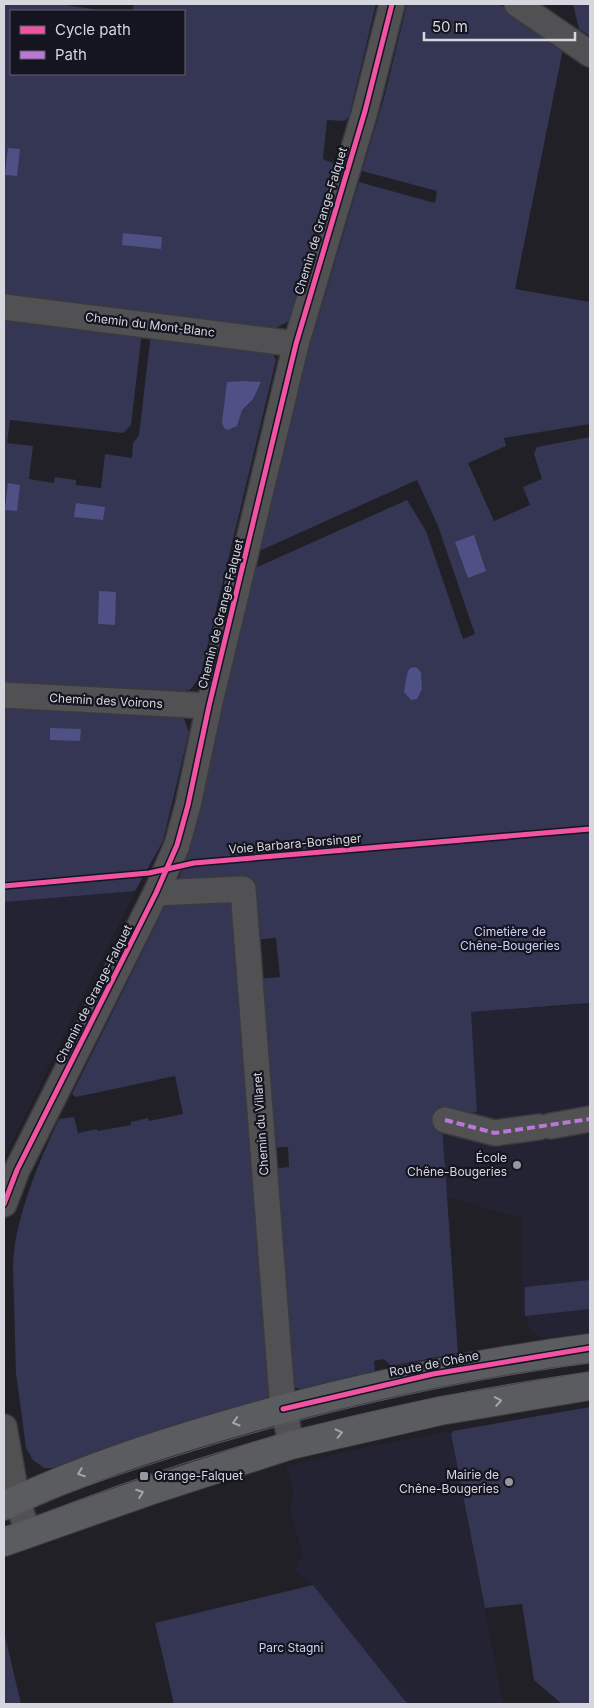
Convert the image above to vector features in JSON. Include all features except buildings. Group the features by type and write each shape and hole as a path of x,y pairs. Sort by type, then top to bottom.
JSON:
{"main road":[{"name":"Route de Chêne","path":"10,1503 70,1477 136,1453 283,1409 433,1374 590,1348"},
{"path":"16,1537 291,1444 457,1408 590,1386"}],"street":[{"name":"Chemin de Grange-Falquet","path":"4,1204 17,1170 156,893 177,845 296,344 365,111 392,4"},
{"path":"517,4 590,54"},
{"name":"Chemin du Mont-Blanc","path":"4,307 296,344"},
{"name":"Chemin des Voirons","path":"4,695 209,706"},
{"name":"Chemin du Villaret","path":"156,893 243,889 283,1409 291,1444"},
{"path":"445,1120 495,1134 590,1119"},
{"path":"4,1428 10,1503 16,1537"}],"shaded area":[{"path":"135,891 76,1010 4,1158 4,901"},
{"name":"École Chêne-Bougeries","path":"590,1004 590,1333 543,1338 530,1330 527,1318 522,1313 522,1218 446,1197 441,1111 477,1112 471,1012"},
{"path":"447,1432 451,1434 503,1704 406,1704 313,1585 295,1570 303,1553 290,1512 293,1491 286,1466 360,1448"}],"green space":[{"path":"4,4 59,4 98,10 10,10 10,75 185,75 185,10 132,10 134,4 376,4 349,117 344,121 327,120 323,159 335,164 291,320 274,329 4,296"},
{"name":"Cimetière de Chêne-Bougeries","path":"407,4 499,4 563,49 515,289 590,302 590,424 504,438 506,446 468,463 494,521 530,505 523,487 542,479 534,454 537,447 590,437 590,1003 471,1012 477,1112 447,1115 441,1111 458,1353 391,1366 384,1359 374,1361 375,1371 301,1389 292,1387 271,1169 289,1167 288,1147 270,1148 257,979 280,977 276,938 252,940 248,883 176,887 193,837 253,569 407,500 426,531 463,639 475,634 438,526 417,480 257,552 290,412 359,182 435,203 437,191 362,171 384,98"},
{"path":"573,4 590,4 590,36 579,29"},
{"path":"4,315 142,332 131,425 123,433 10,420 7,443 33,446 29,479 54,483 55,477 76,480 76,485 101,488 105,454 132,458 133,443 139,435 151,333 270,348 276,360 200,677 190,690 176,693 4,684"},
{"path":"4,703 183,716 189,732 163,841 135,891 4,902"},
{"path":"234,894 274,1381 267,1398 181,1424 56,1468 44,1468 33,1460 26,1448 16,1373 14,1250 17,1231 28,1192 59,1119 74,1117 78,1133 131,1125 131,1122 148,1118 149,1121 183,1114 175,1076 76,1097 72,1094 169,898"},
{"path":"590,1280 590,1309 525,1316 525,1287"},
{"path":"590,1407 590,1704 562,1704 534,1680 522,1604 485,1608 451,1434 453,1431"},
{"name":"Parc Stagni","path":"313,1585 406,1704 174,1704 155,1623"},
{"path":"4,1632 21,1704 4,1704"}],"water":[{"path":"8,148 20,149 17,176 5,175"},
{"path":"123,233 162,237 161,249 122,245"},
{"path":"227,382 261,382 253,399 242,410 237,426 228,430 224,428 222,422"},
{"path":"8,483 20,485 17,511 5,510"},
{"path":"76,503 105,507 103,520 74,517"},
{"path":"474,535 486,571 468,578 455,542"},
{"path":"99,591 116,592 115,625 98,624"},
{"path":"416,667 421,672 422,689 417,699 411,700 404,692 409,670"},
{"path":"50,728 81,729 80,741 50,740"}],"tram line":[{"path":"4,1519 105,1480 167,1459 271,1428 429,1390 590,1363"},
{"path":"4,1530 146,1476 219,1452 292,1432 440,1397 590,1372"}],"marked path":[{"path":"445,1120 495,1133 590,1119"}],"cycle path":[{"path":"4,1204 17,1170 156,893 177,845 296,344 365,111 392,4"},
{"name":"Voie Barbara-Borsinger","path":"4,886 149,873 194,863 590,829"},
{"path":"283,1409 433,1374 590,1348"}],"place":[{"name":"École Chêne-Bougeries","path":"517,1165"},
{"name":"Grange-Falquet","path":"144,1476"},
{"name":"Mairie de Chêne-Bougeries","path":"509,1482"}]}
